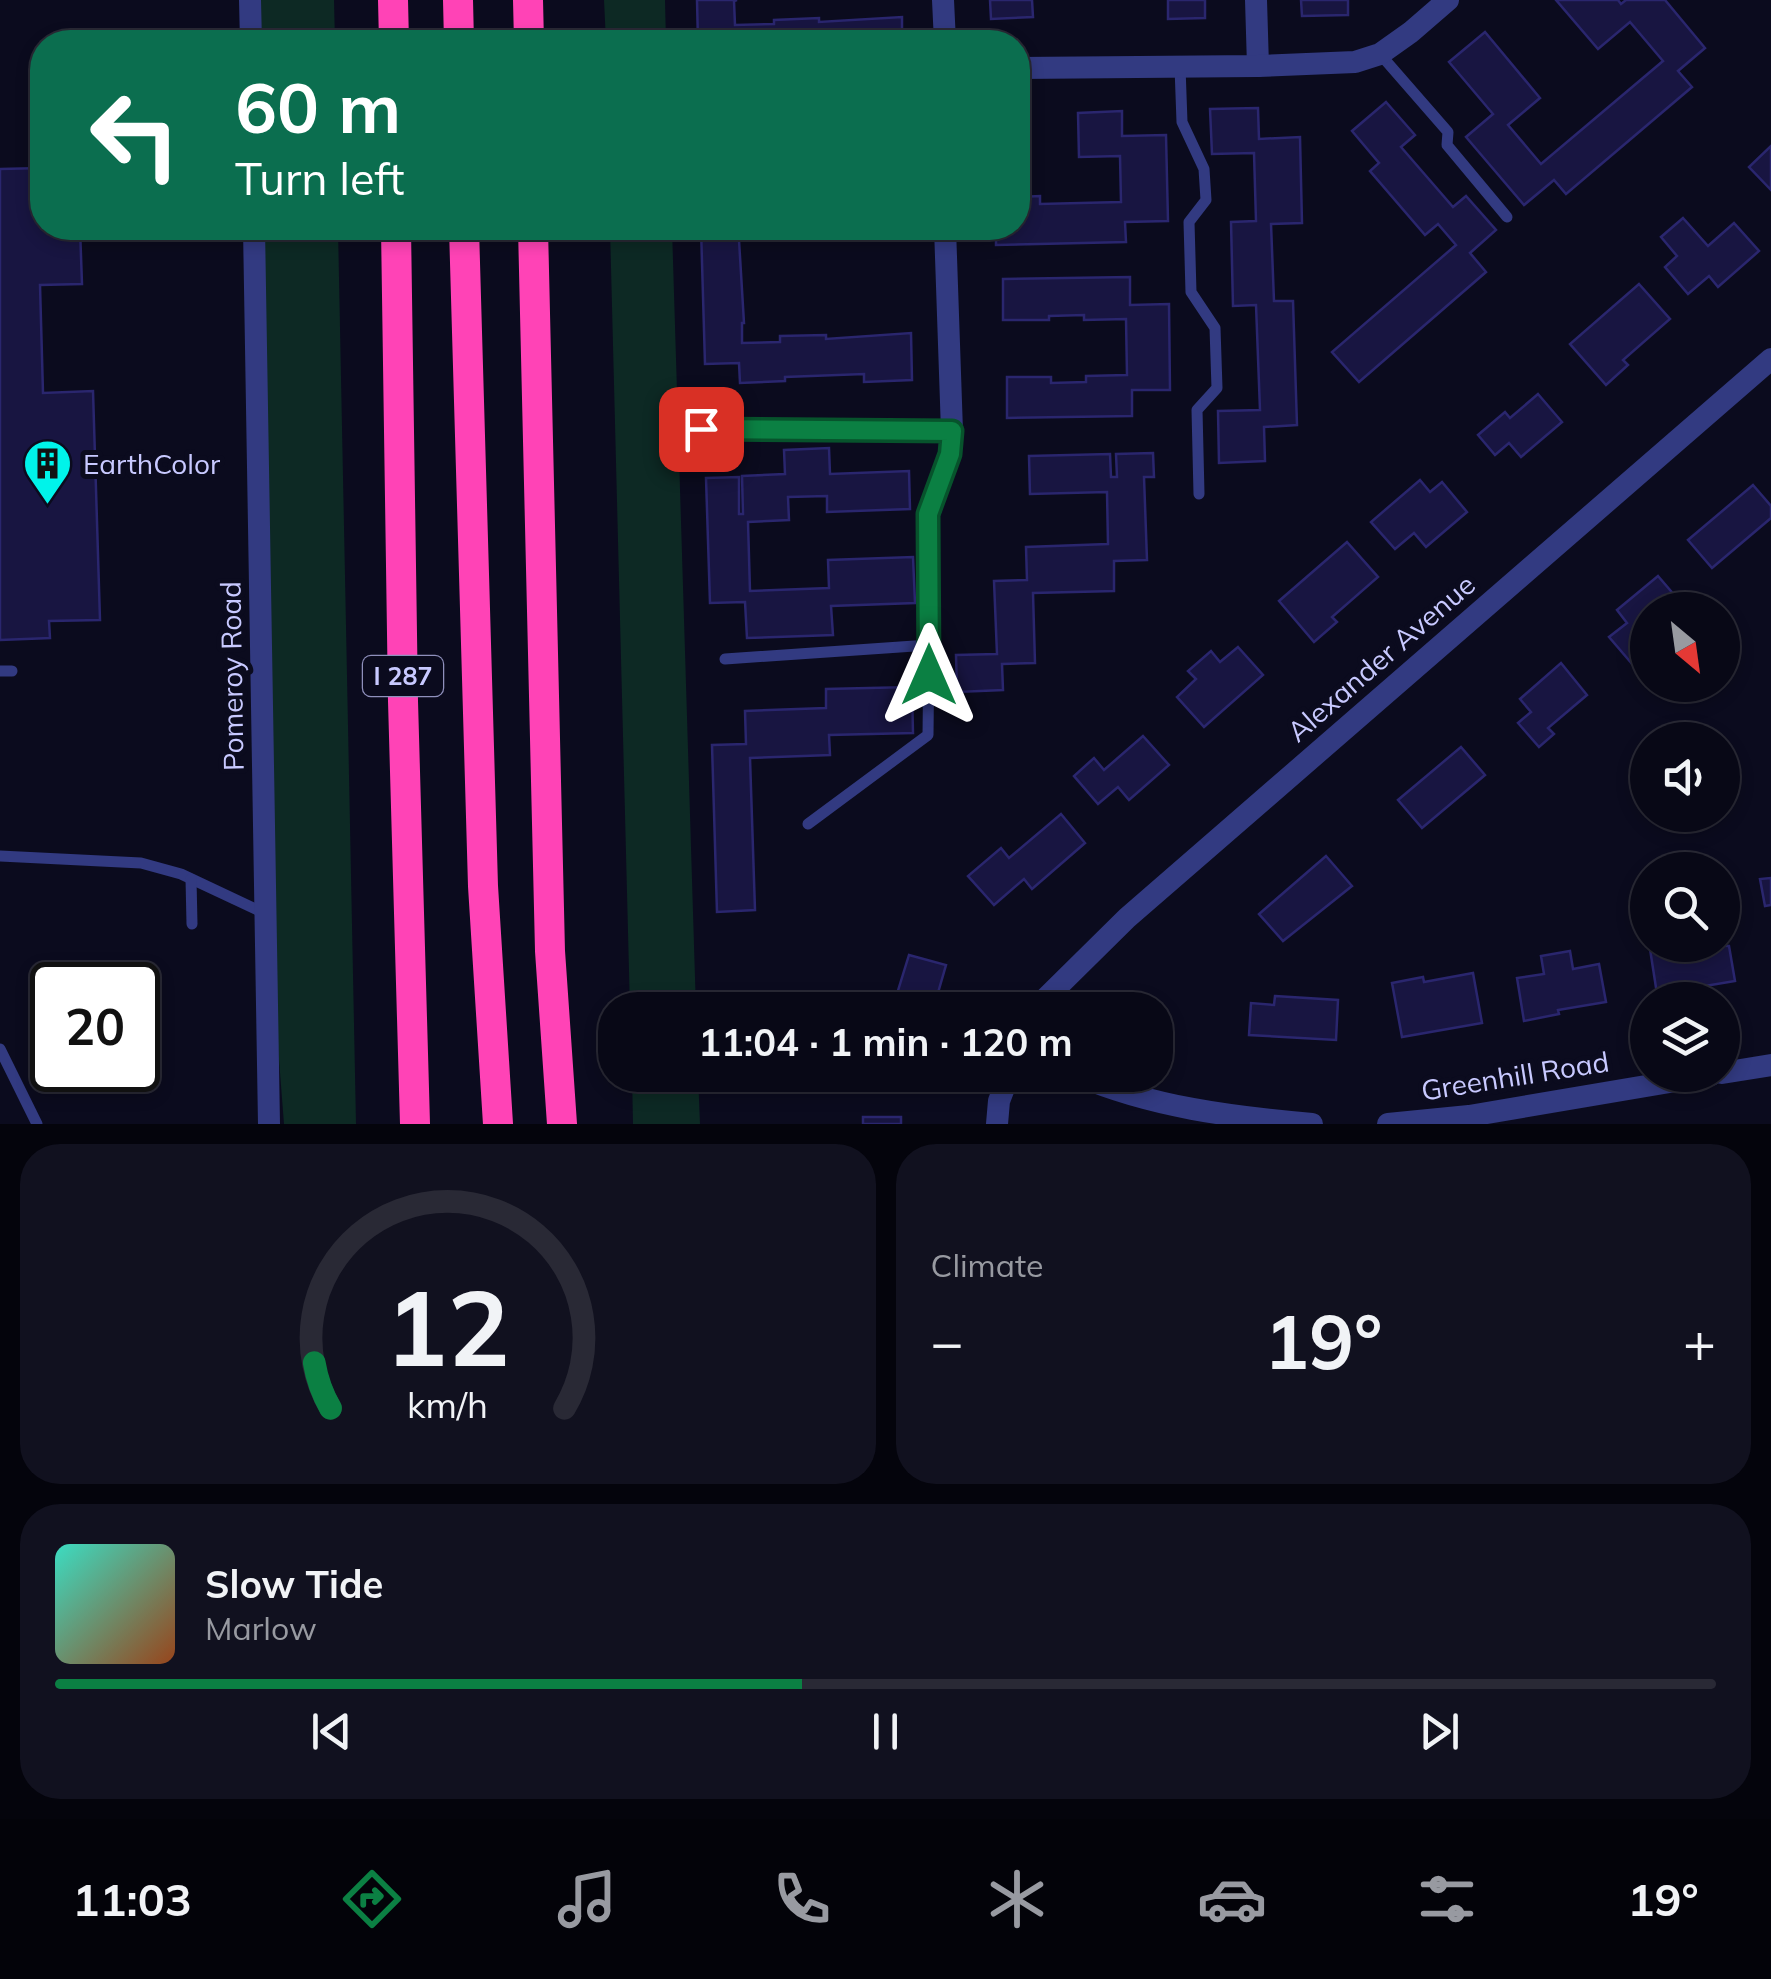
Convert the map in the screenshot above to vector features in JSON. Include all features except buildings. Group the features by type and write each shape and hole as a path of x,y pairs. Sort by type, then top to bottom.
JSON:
{"highway":[{"path":"393,0 394,30"},
{"path":"458,0 459,30"},
{"path":"528,0 529,30"},
{"name":"I 287","path":"396,240 402,682 416,1124"},
{"path":"464,240 483,866 498,1124"},
{"path":"533,240 550,950 562,1124"}],"street":[{"path":"250,0 251,30"},
{"path":"944,0 945,30"},
{"path":"1256,0 1258,66"},
{"path":"1030,68 1355,62 1380,54 1448,0"},
{"name":"Pomeroy Road","path":"254,240 269,1124"},
{"path":"929,646 928,514 950,454 952,431 945,240"},
{"name":"Alexander Avenue","path":"1052,992 1128,918 1771,359"},
{"path":"1740,1070 1771,1065"},
{"name":"Greenhill Road","path":"1388,1124 1469,1116 1630,1089"},
{"path":"996,1124 1002,1092"},
{"path":"1128,1092 1235,1117 1312,1124"}],"lane":[{"path":"1380,54 1448,132 1448,144 1507,217"},
{"path":"1180,67 1182,122 1204,169 1206,200 1189,222 1192,292 1215,328 1218,388 1196,410 1199,494"},
{"path":"701,429 952,431"},
{"path":"725,659 929,646 928,735 808,824"},
{"path":"0,856 141,862 191,879 266,914"},
{"path":"191,879 192,924"},
{"path":"0,1049 37,1124"}],"green space":[{"path":"246,0 334,0 335,30 247,30"},
{"path":"604,0 665,0 666,30 605,30"},
{"path":"250,240 338,240 356,1124 284,1124 262,842"},
{"path":"610,240 672,240 695,992 630,992"},
{"path":"632,1092 699,1092 700,1124 633,1124"}],"place":[{"name":"EarthColor","path":"48,506"}],"route":[{"path":"701,429 952,431 950,454 928,514 929,675"}]}
